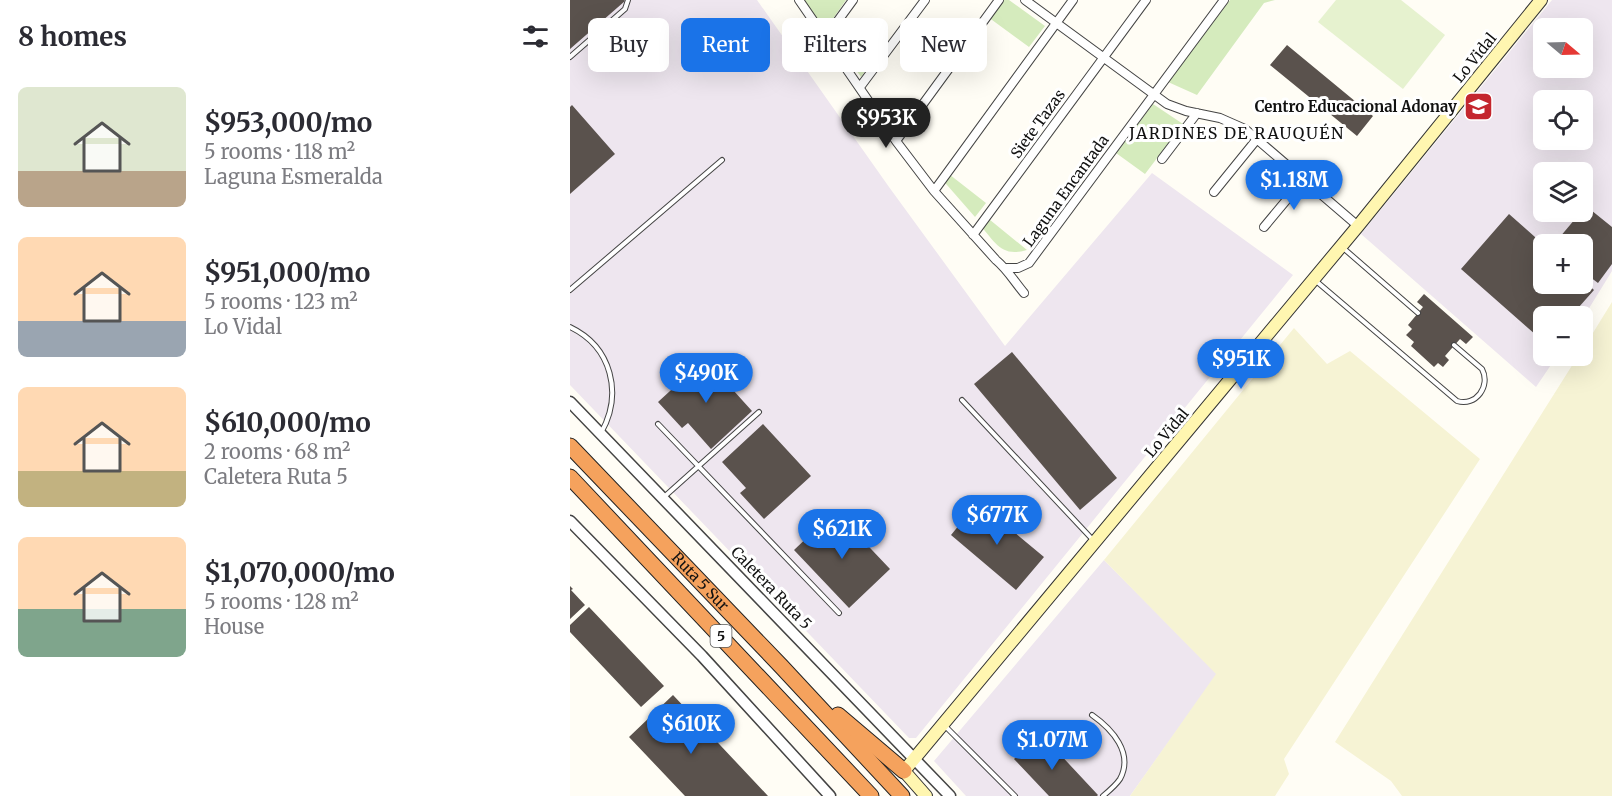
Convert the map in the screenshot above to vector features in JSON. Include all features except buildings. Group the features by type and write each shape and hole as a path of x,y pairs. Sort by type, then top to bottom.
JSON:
{"highway":[{"name":"Ruta 5 Sur","path":"570,446 902,796"},
{"name":"Ruta 5 Sur","path":"570,477 871,796"},
{"path":"781,666 904,771"}],"main road":[{"name":"Lo Vidal","path":"904,771 1358,226 1540,0"},
{"path":"904,771 926,796"}],"street":[{"path":"798,0 812,18"},
{"path":"840,18 853,0"},
{"path":"860,87 925,0"},
{"path":"896,141 999,0"},
{"path":"1024,0 1153,95 1176,108 1229,121 1257,139 1358,226"},
{"path":"934,191 1073,0"},
{"name":"Siete Tazas","path":"973,235 1146,0"},
{"name":"Laguna Encantada","path":"1007,268 1018,268 1029,262 1224,0"},
{"path":"850,72 896,141 934,191 996,260 1007,268 1012,279 1024,293"},
{"path":"1162,159 1197,113"},
{"path":"1214,192 1257,139"},
{"path":"1264,227 1304,179"},
{"name":"Caletera Ruta 5","path":"570,402 950,796"},
{"path":"570,521 702,656 830,796"}],"lane":[{"path":"570,57 625,9 628,0"},
{"path":"570,290 722,160"},
{"path":"1341,246 1418,313"},
{"path":"1314,279 1457,401 1470,402 1484,388 1485,374 1454,345"},
{"path":"570,327 581,332 596,346 611,374 612,405 607,424 601,434"},
{"path":"962,400 1096,542"},
{"path":"664,498 759,412"},
{"path":"658,424 839,613"},
{"path":"1092,715 1113,735 1124,755 1124,768 1119,779 1103,796"},
{"path":"944,725 1015,796"}],"shaded area":[{"path":"570,0 757,0 770,18 681,18 681,72 770,72 770,18 782,35 782,72 808,72 1005,346 1152,173 1293,275 916,738 909,738 570,385"},
{"path":"1552,0 1612,0 1612,271 1590,306 1533,306 1533,366 1550,366 1536,387 1361,234 1533,23 1533,78 1593,78 1593,18 1537,18"},
{"path":"1612,302 1612,796 1402,796 1391,781 1335,742 1572,366 1593,366 1593,333"},
{"path":"1294,328 1327,364 1350,351 1480,459 1284,759 1289,774 1275,796 1130,796 1216,674 1104,560"},
{"path":"1104,560 1217,674 1130,796 966,796 934,761"}],"green space":[{"path":"803,0 846,0 833,18 816,18"},
{"path":"1000,0 1009,0 1045,26 1029,47 988,17"},
{"path":"1230,0 1275,0 1264,3 1197,95 1168,82"},
{"path":"1336,0 1401,0 1445,35 1403,89 1318,22"},
{"path":"1153,104 1183,124 1145,174 1116,153"},
{"path":"945,171 986,203 975,217 940,177"},
{"path":"984,215 1027,250 1010,252 994,242 978,223"}],"place":[{"name":"Centro Educacional Adonay","path":"1478,107"}],"district":[{"name":"JARDINES DE RAUQUÉN","path":"1237,133"}]}
